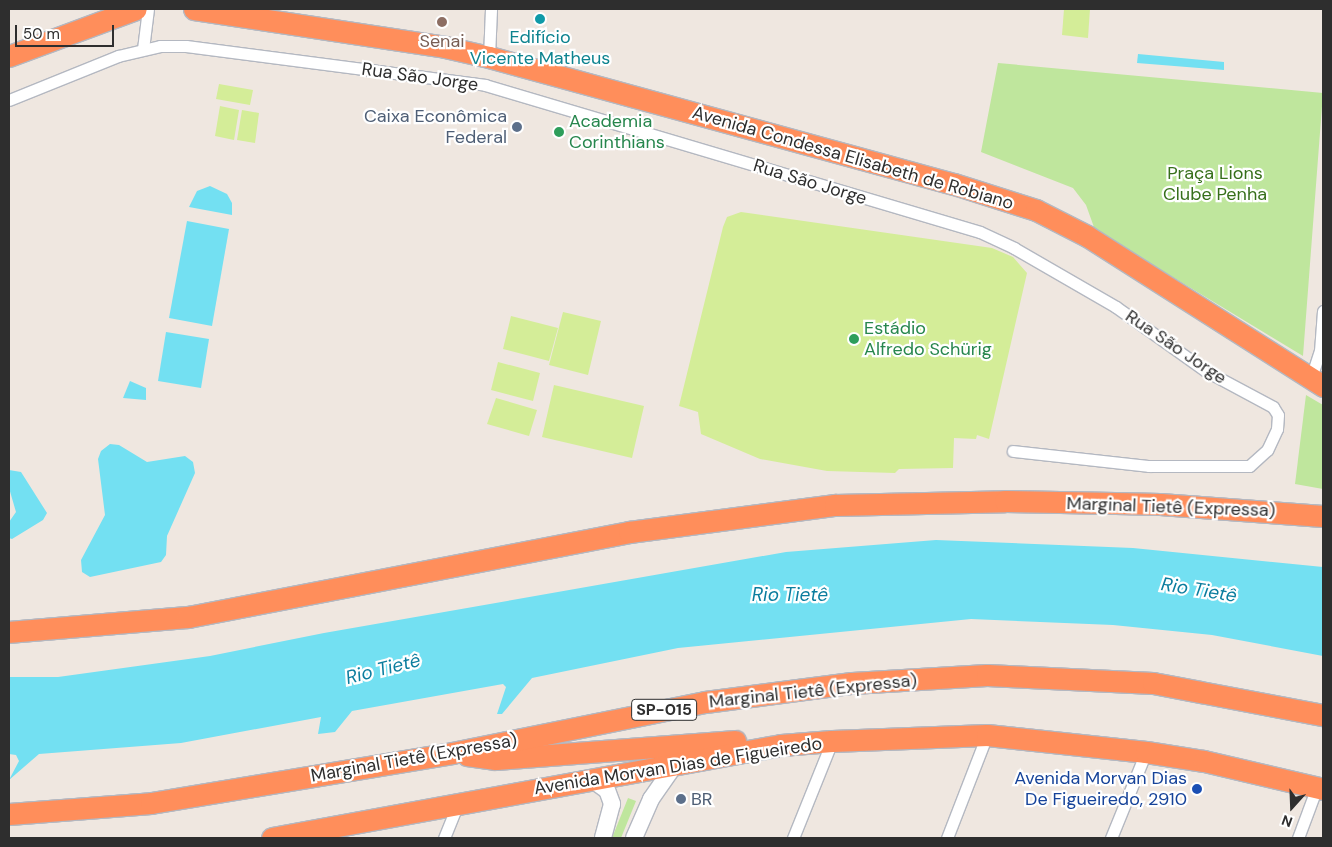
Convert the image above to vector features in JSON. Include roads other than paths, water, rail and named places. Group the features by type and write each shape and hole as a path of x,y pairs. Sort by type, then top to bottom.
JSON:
{"highway":[{"path":"9,56 136,9"},
{"name":"Avenida Condessa Elisabeth de Robiano","path":"194,9 436,46 489,57 954,184 1036,210 1087,236 1317,382"},
{"name":"Marginal Tietê (Expressa)","path":"9,632 188,617 629,532 835,505 1006,501 1160,504 1319,514"},
{"name":"Marginal Tietê (Expressa)","path":"9,814 151,803 452,753 704,702 852,683 987,675 1153,683 1323,715"},
{"name":"Avenida Morvan Dias de Figueiredo","path":"282,837 458,803 674,766 781,745 832,741 987,735 1146,752 1204,761 1320,788"},
{"path":"452,753 496,759 668,749 755,739 769,739 781,745"}],"main road":[{"path":"634,838 651,799 674,766"},
{"path":"591,780 607,790 612,804 603,838"}],"street":[{"path":"143,49 148,9"},
{"name":"Rua São Jorge","path":"489,57 491,9"},
{"name":"Rua São Jorge","path":"9,100 143,49 186,46 485,85 980,232 1014,248 1116,307 1206,371 1273,407 1278,415 1277,429 1267,450 1249,466 1149,466 1013,451"},
{"path":"1317,382 1323,311"},
{"path":"948,838 987,735"},
{"path":"793,838 832,741"},
{"path":"1110,838 1146,752"},
{"path":"1298,838 1320,788"},
{"path":"444,838 458,803"}],"water":[{"path":"1138,54 1224,62 1224,70 1137,63"},
{"path":"210,186 227,194 232,203 232,215 189,207 197,191"},
{"path":"187,221 229,229 212,326 169,318"},
{"path":"166,332 209,339 201,388 158,381"},
{"path":"130,381 146,388 146,400 123,398"},
{"path":"110,444 119,445 147,462 185,456 193,462 195,473 167,536 166,555 161,562 90,577 82,572 81,560 105,515 98,459 101,451"},
{"path":"9,470 21,472 47,513 43,520 12,539 9,538 9,522 16,512 9,488"},
{"name":"Rio Tietê","path":"936,540 1133,548 1323,567 1323,656 1212,635 1113,625 971,619 678,648 532,678 502,714 497,714 506,687 503,684 352,711 335,732 318,734 321,717 181,743 39,754 9,780 19,761 16,755 9,754 9,677 58,677 210,656 324,633 786,552"}],"place":[{"name":"Edifício Vicente Matheus","path":"540,19"},
{"name":"Senai","path":"442,22"},
{"name":"Caixa Econômica Federal","path":"517,127"},
{"name":"Academia Corinthians","path":"559,132"},
{"name":"Estádio Alfredo Schürig","path":"854,339"},
{"name":"Avenida Morvan Dias De Figueiredo, 2910","path":"1197,789"},
{"name":"BR","path":"681,799"}],"park label":[{"name":"Praça Lions Clube Penha","path":"1215,184"}]}
